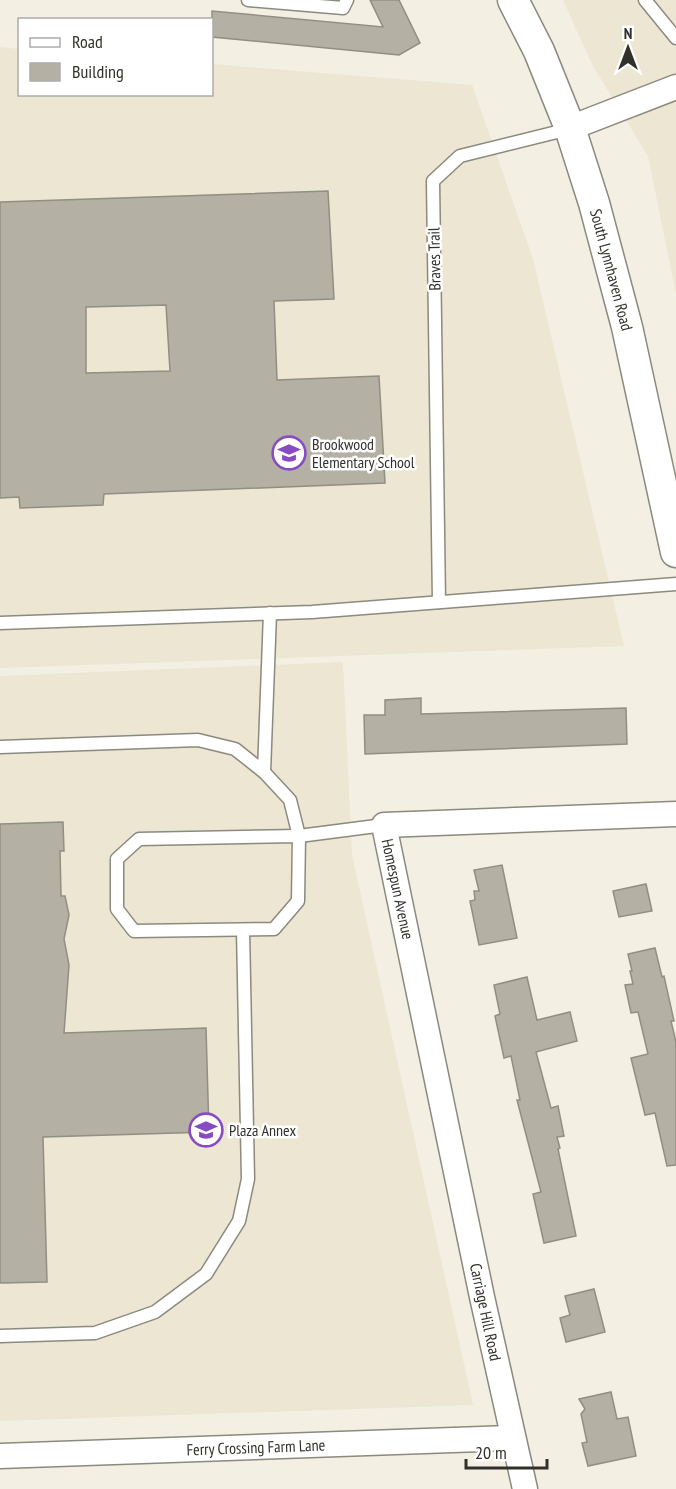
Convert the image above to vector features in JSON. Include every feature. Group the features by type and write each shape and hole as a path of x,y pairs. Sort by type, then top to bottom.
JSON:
{"street":[{"name":"South Lynnhaven Road","path":"513,0 539,51 570,128 594,203 627,327 676,552"},
{"name":"Braves Trail","path":"570,128 676,87"},
{"name":"Homespun Avenue","path":"448,1134 384,825 676,814"},
{"name":"Carriage Hill Road","path":"448,1134 525,1489"},
{"name":"Ferry Crossing Farm Lane","path":"0,1456 513,1438"}],"lane":[{"path":"248,0 343,8 347,0"},
{"path":"645,0 676,38"},
{"name":"Braves Trail","path":"440,602 433,181 460,156 570,128"},
{"path":"0,623 270,613 676,584"},
{"path":"264,772 270,613"},
{"path":"0,747 198,740 235,749 264,772 290,800 299,836 298,900 274,929 134,931 117,909 117,859 139,839 299,836 384,825"},
{"path":"0,1336 95,1333 155,1312 206,1274 239,1221 248,1179 243,930"}],"shaded area":[{"path":"563,0 676,0 676,294 648,156 593,66"},
{"name":"Brookwood Elementary School","path":"0,47 18,49 18,96 213,96 213,64 472,85 533,259 624,646 0,668"},
{"name":"Plaza Annex","path":"343,662 352,855 473,1405 0,1421 0,676"}],"building":[{"path":"370,0 399,0 420,43 399,55 213,37 212,11 383,27"},
{"path":"328,191 334,299 274,301 277,380 379,376 385,483 104,494 103,505 20,508 19,497 0,498 0,202","holes":["166,305 170,371 86,373 86,307"]},
{"path":"421,698 421,714 626,708 627,744 365,754 364,715 385,715 385,700"},
{"path":"63,822 64,851 60,851 61,896 65,896 69,915 64,939 69,965 64,1033 206,1028 209,1132 43,1137 47,1282 0,1283 0,824"},
{"path":"502,865 517,938 479,945 470,901 475,900 474,891 479,891 474,870"},
{"path":"646,884 652,911 619,917 613,891"},
{"path":"655,948 662,977 664,976 676,1042 676,1165 667,1166 655,1113 645,1115 631,1058 648,1054 638,1012 631,1013 625,985 633,984 628,954"},
{"path":"527,977 537,1020 570,1012 577,1041 536,1052 551,1108 558,1106 564,1136 557,1137 560,1148 558,1149 576,1236 544,1243 533,1194 541,1192 517,1100 520,1100 511,1056 504,1058 495,1016 500,1014 494,985"},
{"path":"594,1289 605,1332 566,1342 560,1318 570,1315 565,1296"},
{"path":"611,1392 617,1419 628,1417 636,1456 588,1466 582,1443 587,1442 581,1414 585,1409 579,1399"}],"place":[{"name":"Brookwood Elementary School","path":"289,453"},
{"name":"Plaza Annex","path":"206,1130"}]}
